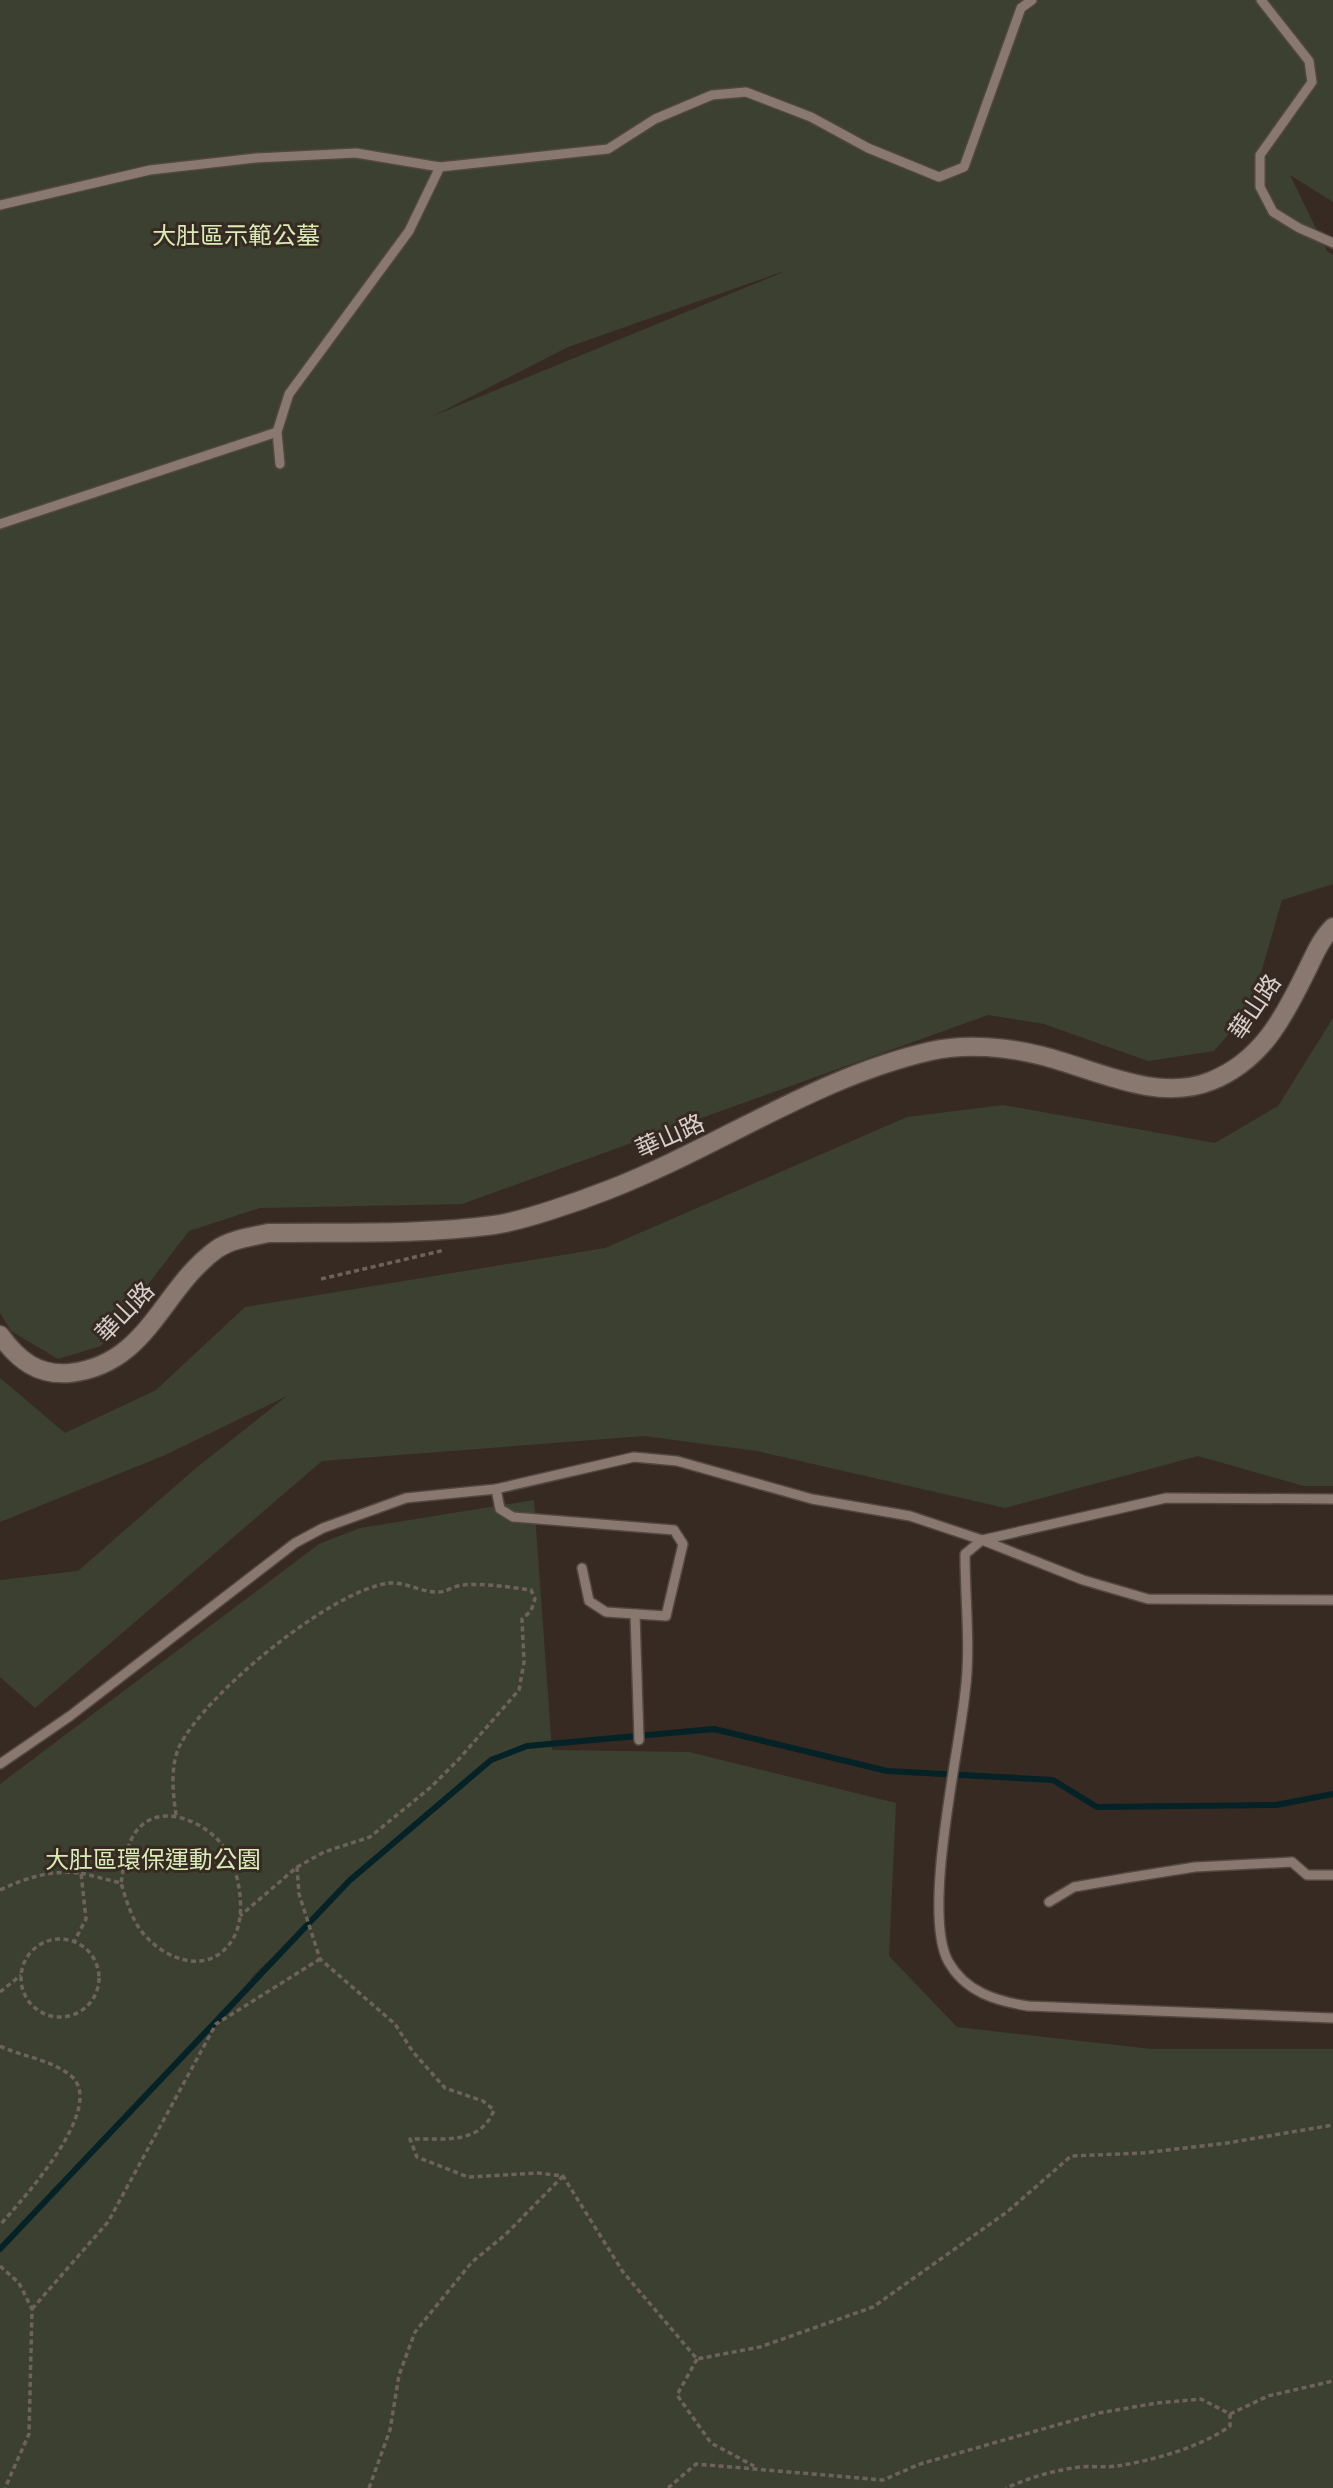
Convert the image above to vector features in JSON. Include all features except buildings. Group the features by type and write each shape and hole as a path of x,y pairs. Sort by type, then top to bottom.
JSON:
{"street":[{"name":"華山路","path":"0,1335 12,1352 36,1370 55,1374 90,1371 113,1361 131,1348 194,1271 217,1249 237,1240 268,1234 497,1225 606,1191 706,1148 848,1076 932,1051 957,1047 1002,1048 1041,1055 1135,1084 1174,1088 1208,1083 1242,1066 1263,1046 1286,1013 1323,937 1333,927"}],"lane":[{"path":"0,205 150,170 256,158 356,153 440,167 608,149 655,120 712,95 746,92 811,117 868,148 939,177 964,167 1021,8 1032,0"},
{"path":"1261,0 1309,61 1312,82 1260,155 1260,187 1273,212 1298,228 1333,243"},
{"path":"280,464 277,432 289,394 409,232 440,167"},
{"path":"0,524 277,432"},
{"path":"0,1764 70,1716 295,1543 323,1528 383,1504 406,1498 496,1489 611,1460 634,1457 677,1461 811,1499 910,1516 982,1540 1083,1580 1148,1599 1333,1600"},
{"path":"496,1489 500,1509 513,1517 674,1530 683,1544 666,1616 606,1612 589,1601 582,1568"},
{"path":"1333,1499 1166,1498 982,1540 965,1554 966,1690 941,1864 940,1937 945,1954 956,1972 970,1986 989,1998 1028,2006 1333,2018"},
{"path":"635,1614 639,1740"},
{"path":"1049,1902 1074,1887 1195,1867 1292,1862 1307,1875 1333,1875"}],"path":[{"path":"321,1279 457,1247"},
{"path":"176,1815 172,1784 179,1748 209,1705 307,1620 358,1591 392,1583 440,1593 459,1585 490,1584 531,1590 535,1599 521,1625 524,1662 519,1690 487,1729 431,1787 370,1837 324,1852 297,1867 240,1916"},
{"path":"176,1815 202,1827 219,1841 230,1859 238,1883 240,1916 235,1936 223,1951 203,1961 187,1962 165,1952 151,1941 137,1924 121,1883 130,1843 139,1827 158,1817 176,1815"},
{"path":"297,1867 299,1894 320,1959 395,2024 445,2088 483,2101 494,2110 488,2125 469,2137 410,2139 417,2157 468,2177 538,2173 563,2176"},
{"path":"0,1890 29,1877 56,1871 81,1873 121,1883"},
{"path":"74,1942 86,1919 81,1873"},
{"path":"60,1939 74,1942 86,1949 96,1961 100,1974 99,1989 82,2012 68,2017 54,2017 40,2012 29,2003 22,1990 21,1975 25,1961 34,1950 46,1942 60,1939"},
{"path":"32,2309 108,2222 216,2024 320,1959"},
{"path":"0,1992 21,1975"},
{"path":"0,2046 55,2066 72,2076 81,2089 81,2109 69,2136 0,2225"},
{"path":"697,2359 760,2347 873,2307 1007,2212 1072,2156 1227,2143 1333,2125"},
{"path":"563,2176 623,2272 697,2359"},
{"path":"369,2488 390,2430 398,2375 415,2332 472,2262 505,2235 563,2176"},
{"path":"0,2266 19,2283 32,2309 29,2434 5,2488"},
{"path":"697,2359 677,2395 711,2443 756,2467"},
{"path":"1230,2414 1268,2396 1333,2381"},
{"path":"668,2488 696,2464 756,2467 883,2480 920,2464 1099,2413 1201,2399 1230,2414"},
{"path":"1006,2488 1028,2479 1075,2467 1115,2466 1160,2456 1216,2436 1230,2426 1230,2414"}],"green space":[{"name":"大肚區示範公墓","path":"0,0 1333,0 1333,202 1290,175 1327,251 1333,255 1333,884 1282,900 1251,1008 1214,1051 1148,1061 1044,1024 988,1015 462,1204 260,1208 189,1231 101,1346 58,1359 11,1331 0,1313","holes":["781,273 433,416 568,347"]},
{"path":"1333,1018 1333,1486 1304,1486 1198,1456 1005,1508 757,1451 644,1436 322,1461 35,1708 0,1677 0,1580 78,1571 196,1468 287,1396 163,1456 0,1522 0,1378 65,1433 156,1390 245,1307 605,1248 907,1117 1003,1105 1215,1143 1278,1106"},
{"name":"大肚區環保運動公園","path":"534,1500 552,1750 689,1752 896,1803 889,1956 957,2027 1152,2049 1333,2049 1333,2488 0,2488 0,1784 319,1544 360,1528","holes":["326,1908 210,2033 254,1975"]}],"waterway":[{"path":"0,2249 349,1881 491,1760 527,1746 714,1729 887,1771 1053,1780 1097,1807 1276,1805 1333,1794"}]}
